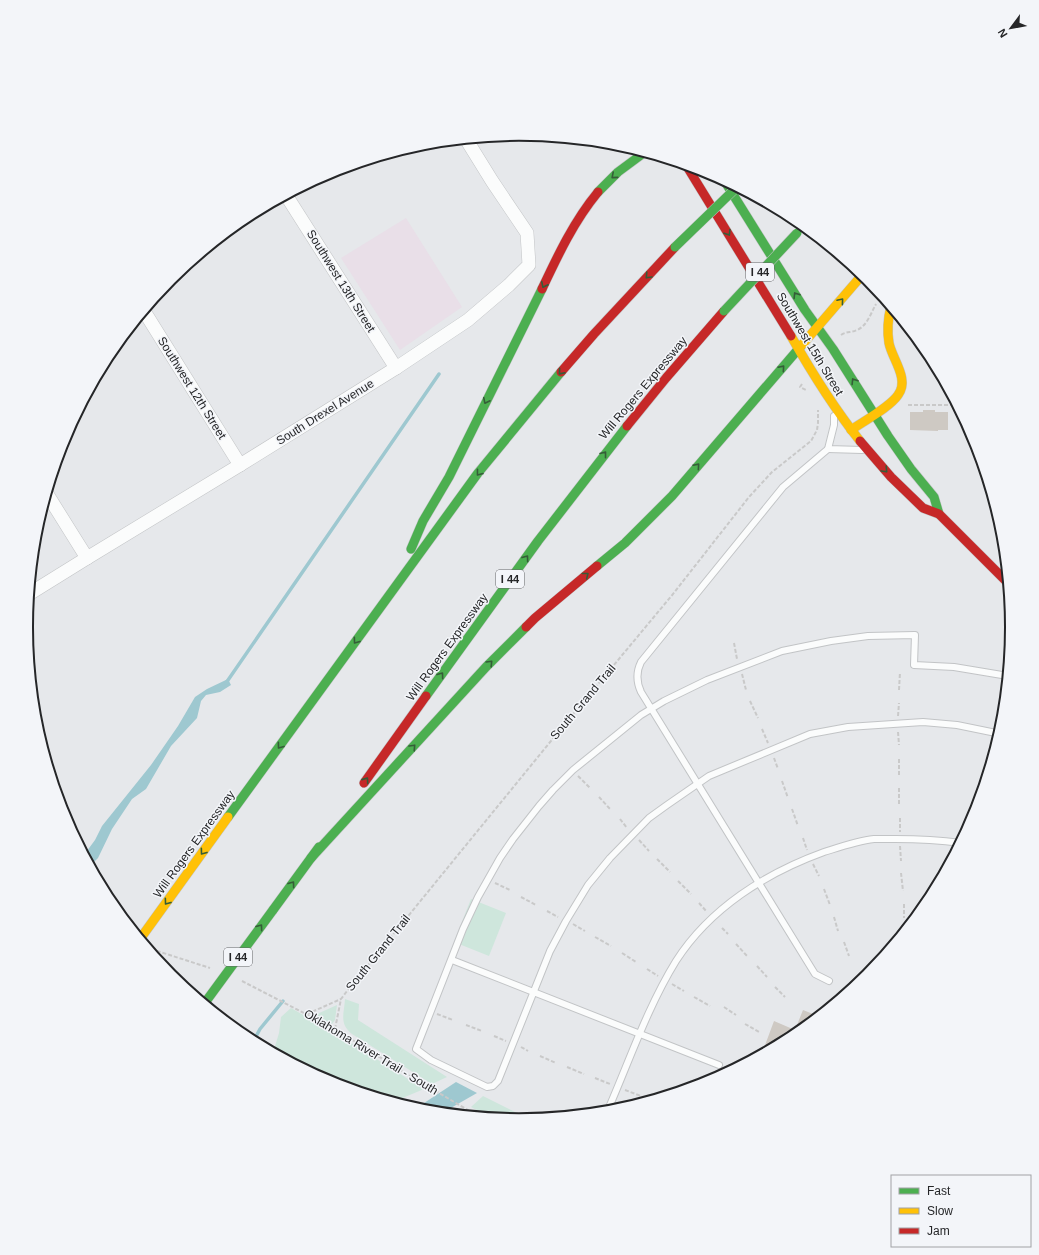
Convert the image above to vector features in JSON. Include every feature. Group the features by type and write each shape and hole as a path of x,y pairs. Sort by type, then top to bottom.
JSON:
{"main road":[{"path":"630,162 635,155"},
{"path":"389,595 423,521 448,477 573,227 593,198 610,178 639,156"},
{"name":"Southwest 15th Street","path":"691,172 784,323 809,368 851,430 922,508 939,514 1003,578"},
{"name":"Southwest 15th Street","path":"729,188 805,310 830,344 898,452 934,497 939,514"},
{"name":"Will Rogers Expressway","path":"143,935 478,473 542,394 594,334 675,247 734,190"},
{"name":"Will Rogers Expressway","path":"207,1000 586,477 647,400 724,311 800,230"},
{"path":"311,858 486,667 558,598 625,543 672,496 860,279"},
{"path":"851,430 897,398 902,390 903,378 889,343 888,326 890,313"}],"street":[{"name":"South Drexel Avenue","path":"35,591 396,368 468,320 509,285 529,265 527,233 469,144"},
{"name":"Southwest 13th Street","path":"289,199 396,368"},
{"name":"Southwest 12th Street","path":"147,316 240,465"},
{"path":"51,500 87,558"}],"lane":[{"path":"829,981 816,974 651,709 639,687 637,678 641,662 783,487 828,449 834,426 832,404"},
{"path":"828,449 844,448 868,450"},
{"path":"994,733 957,725 923,722 848,726 810,734 708,776 649,818 610,858 588,885 550,951 498,1081 493,1086 486,1087 431,1060 416,1049 463,929 478,897 500,858 539,806 573,770 651,709 707,680 782,651 831,641 868,636 915,635 914,665 954,667 1003,675"},
{"path":"610,1106 652,1006 665,980 677,960 693,939 730,902 768,877 810,858 846,845 874,839 939,840 956,842"},
{"path":"452,960 719,1065"}],"path":[{"path":"837,338 846,332 857,330 864,325 876,303"},
{"path":"904,405 952,405"},
{"name":"South Grand Trail","path":"307,1014 341,999 564,725 673,594 749,497 772,472 814,437 818,423 818,408"},
{"path":"734,643 737,661"},
{"path":"899,690 900,672"},
{"path":"742,673 746,690"},
{"path":"750,701 758,718"},
{"path":"898,717 899,703"},
{"path":"762,729 768,743"},
{"path":"898,730 899,745"},
{"path":"773,755 778,769"},
{"path":"899,757 899,775"},
{"path":"578,775 590,788"},
{"path":"782,781 788,798"},
{"path":"899,788 899,806"},
{"path":"599,797 611,810"},
{"path":"792,809 798,826"},
{"path":"900,818 900,833"},
{"path":"620,820 626,826"},
{"path":"803,838 808,852"},
{"path":"638,839 649,851"},
{"path":"900,846 901,861"},
{"path":"657,859 670,872"},
{"path":"812,863 819,876"},
{"path":"901,873 903,891"},
{"path":"678,881 691,894"},
{"path":"494,882 510,890"},
{"path":"824,889 830,906"},
{"path":"521,897 536,905"},
{"path":"699,903 705,909"},
{"path":"904,904 904,918"},
{"path":"547,911 561,918"},
{"path":"834,917 838,931"},
{"path":"572,924 585,931"},
{"path":"722,928 728,934"},
{"path":"595,937 611,946"},
{"path":"844,942 849,956"},
{"path":"736,944 748,957"},
{"path":"156,951 212,969"},
{"path":"622,953 636,962"},
{"path":"757,966 767,977"},
{"path":"647,969 660,977"},
{"name":"Oklahoma River Trail - South","path":"240,980 335,1029 470,1111"},
{"path":"671,983 684,991"},
{"path":"775,987 785,997"},
{"path":"694,997 710,1006"},
{"name":"South Grand Trail","path":"335,1029 341,999"},
{"path":"724,1007 736,1015"},
{"path":"437,1014 453,1020"},
{"path":"746,1024 759,1032"},
{"path":"466,1025 482,1031"},
{"path":"494,1036 507,1041"},
{"path":"519,1046 528,1051"},
{"path":"540,1056 556,1063"},
{"path":"567,1067 584,1074"},
{"path":"595,1078 613,1085"},
{"path":"624,1090 640,1096"}],"shaded area":[{"path":"406,218 462,307 400,350 341,258"}],"green space":[{"path":"471,899 506,913 489,956 454,942"},
{"path":"345,999 359,1004 358,1020 447,1077 432,1084 352,1034 345,1026 343,1018"},
{"path":"337,1005 335,1020 332,1024 317,1016 317,1014"},
{"path":"291,1008 340,1036 424,1089 401,1099 363,1088 304,1064 274,1048 279,1033 281,1017"},
{"path":"483,1096 519,1114 481,1112 471,1107"}],"water":[{"path":"228,679 231,685 220,692 206,695 201,701 197,718 171,746 146,789 132,799 112,829 98,858 93,863 87,851 95,840 102,826 151,765 178,726 195,697 207,689"},
{"path":"456,1082 477,1093 449,1109 422,1104"}],"building":[{"path":"923,410 948,412 948,430 910,430 910,412 923,412"},
{"path":"803,1010 813,1014 812,1016 796,1028"},
{"path":"774,1021 794,1029 764,1049"}],"waterway":[{"path":"226,683 439,374"},
{"path":"256,1036 260,1029 283,1001"}],"traffic: fast":[{"path":"598,192 618,172 639,156"},
{"path":"729,188 805,310 833,349 888,436 911,469 934,497 939,514"},
{"path":"675,247 734,190"},
{"path":"724,311 797,233"},
{"path":"411,549 423,521 449,477 542,289"},
{"path":"597,566 625,543 672,496 801,346"},
{"path":"228,817 478,473 561,372"},
{"path":"426,696 538,541 627,426"},
{"path":"311,858 486,667 526,627"},
{"path":"273,910 319,847"},
{"path":"207,1000 273,910"}],"traffic: slow":[{"path":"801,346 859,279"},
{"path":"851,430 894,400 901,389 901,376 888,338 890,312"},
{"path":"791,336 841,416 860,441"},
{"path":"143,935 228,817"}],"traffic: jam":[{"path":"690,172 791,336"},
{"path":"542,289 574,226 598,192"},
{"path":"561,372 594,334 675,247"},
{"path":"627,426 724,311"},
{"path":"860,441 891,477 923,508 939,514 1003,578"},
{"path":"526,627 597,566"},
{"path":"364,783 426,696"}]}
